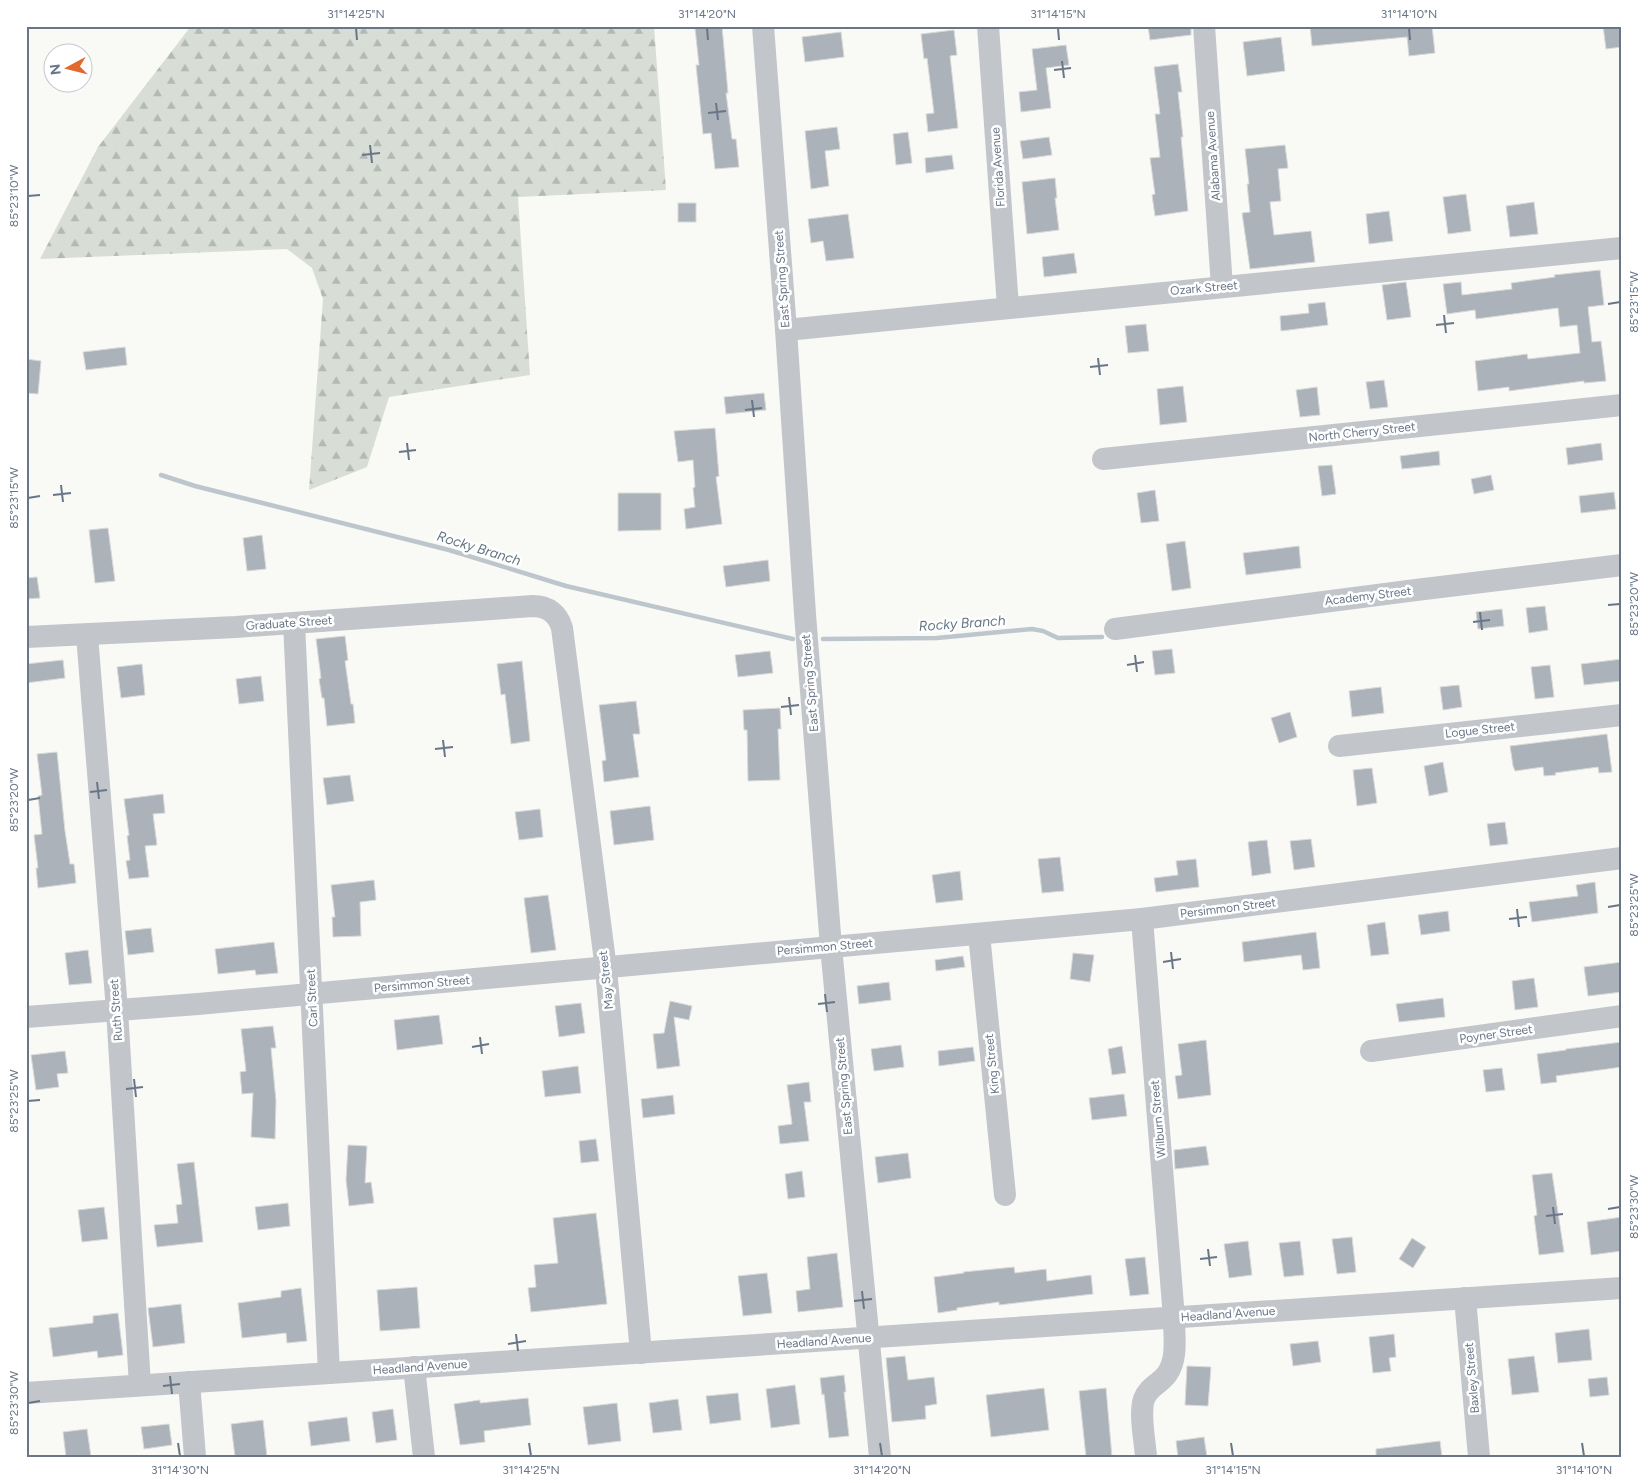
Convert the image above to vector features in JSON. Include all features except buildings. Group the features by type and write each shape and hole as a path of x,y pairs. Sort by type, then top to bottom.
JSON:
{"street":[{"name":"East Spring Street","path":"763,26 786,330 804,614 831,947 880,1457"},
{"name":"Florida Avenue","path":"988,26 1008,307"},
{"name":"Alabama Avenue","path":"1204,26 1222,287"},
{"name":"Ozark Street","path":"786,330 1622,248"},
{"name":"North Cherry Street","path":"1103,459 1622,405"},
{"name":"Academy Street","path":"1115,629 1622,565"},
{"name":"Graduate Street","path":"26,637 294,623 534,606 540,606 551,611"},
{"name":"May Street","path":"551,611 562,628 606,968 641,1353"},
{"name":"Carl Street","path":"294,623 329,1373"},
{"name":"Ruth Street","path":"88,635 117,1010 140,1385"},
{"name":"Logue Street","path":"1339,746 1622,715"},
{"name":"Persimmon Street","path":"26,1017 312,994 1142,919 1622,858"},
{"name":"Wilburn Street","path":"1142,919 1174,1318 1173,1361 1166,1375 1150,1388 1144,1400 1146,1457"},
{"name":"King Street","path":"979,934 1005,1195"},
{"name":"Poyner Street","path":"1371,1051 1622,1016"},
{"name":"Headland Avenue","path":"26,1393 1622,1288"},
{"name":"Baxley Street","path":"1464,1298 1479,1457"},
{"path":"414,1367 424,1457"},
{"path":"188,1382 196,1457"}],"green space":[{"path":"191,26 654,26 666,190 518,197 530,375 389,397 367,467 309,490 323,299 312,268 287,249 40,259 98,147"}],"waterway":[{"name":"Rocky Branch","path":"161,475 195,486 449,550 566,586 793,639"},
{"name":"Rocky Branch","path":"823,639 937,638 1032,629 1043,631 1058,638 1102,637"}]}
